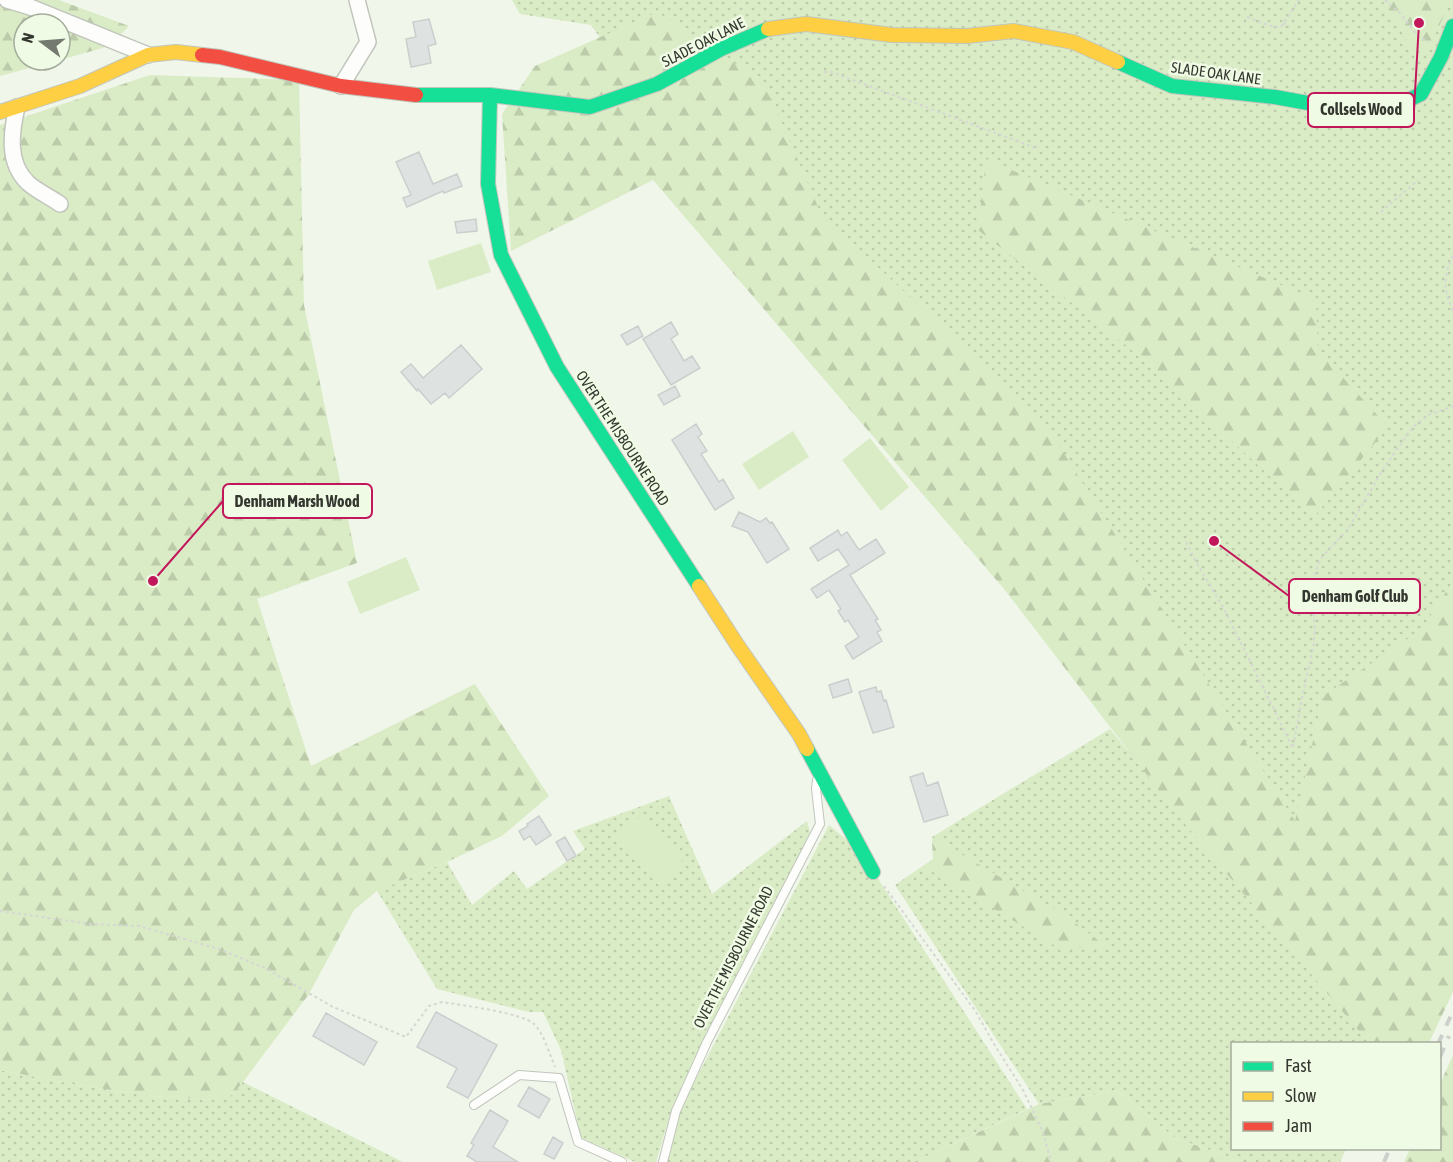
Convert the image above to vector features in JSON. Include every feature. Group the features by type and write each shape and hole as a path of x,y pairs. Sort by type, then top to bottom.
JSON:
{"street":[{"path":"7,0 30,7 148,55"},
{"path":"341,86 368,42 357,0"},
{"name":"SLADE OAK LANE","path":"0,112 80,86 148,55 176,52 220,57 341,86 410,95 490,95 590,107 657,84 721,49 767,29 806,24 892,35 967,36 1014,32 1073,42 1172,87 1275,97 1352,111 1392,108 1421,94 1453,27"},
{"name":"OVER THE MISBOURNE ROAD","path":"490,95 488,184 501,255 557,367 742,652 799,734 873,872"},
{"path":"16,107 12,128 13,161 27,182 60,204"}],"lane":[{"name":"OVER THE MISBOURNE ROAD","path":"663,1162 676,1111 707,1042 820,824 816,789 818,767"},
{"path":"474,1105 519,1075 559,1078 578,1142 622,1162"}],"path":[{"path":"1247,17 1274,27 1281,27 1299,0"},
{"path":"1384,0 1401,14 1418,36 1444,50"},
{"path":"1283,23 1289,27"},
{"path":"824,72 832,72 1036,148"},
{"path":"1381,212 1418,180"},
{"path":"1453,256 1445,278 1447,294 1453,311"},
{"path":"1186,542 1224,609 1293,748 1302,693 1313,649 1315,628 1312,592 1314,576 1321,558 1348,529 1385,466 1413,427 1428,415 1453,406"},
{"path":"873,872 976,1012 1023,1090 1043,1132 1051,1162"},
{"path":"0,911 91,924 140,927 219,949 267,969 333,1007 406,1037 429,1006 442,1002 522,1016 534,1023 540,1032 559,1078"}],"green space":[{"path":"0,0 59,0 129,26 110,46 72,57 72,12 12,12 12,72 15,72 0,76"},
{"path":"512,0 1453,0 1453,803 1379,1042 1231,1042 1231,1150 1346,1150 1340,1162 1244,1162 1175,1138 1117,1091 1039,1104 895,885 933,859 932,837 1110,729 1295,954 848,385 591,25 520,14"},
{"path":"1382,0 1451,0 1426,55 1411,47"},
{"path":"657,12 765,83 821,214 1045,423 1295,821 1323,696 1422,629 1453,581 1453,992 1429,1042 1368,1042 1180,818 1004,589 653,180 511,251 502,114 535,66"},
{"path":"150,75 299,80 304,305 357,563 257,599 311,766 475,684 549,796 502,836 377,891 354,910 309,994 243,1082 232,1095 210,1100 151,1096 0,1070 0,125"},
{"path":"986,159 1316,300 1318,350 1388,427 1314,517 1141,357 978,230"},
{"path":"481,243 491,272 437,290 428,261"},
{"path":"793,431 809,457 759,490 742,464"},
{"path":"870,438 909,487 881,511 842,460"},
{"path":"406,557 420,590 360,614 347,582"},
{"path":"669,796 712,894 807,821 811,837 680,1090 656,1162 635,1162 581,1138 561,1050 543,1012 529,1012 437,989 377,891 447,862 472,905 514,871 527,889 585,849 573,831"},
{"path":"644,814 686,866 660,887 618,835"},
{"path":"829,825 860,851 1027,1109 914,1162 667,1162 682,1105"},
{"path":"932,837 1068,917 1109,949 1057,947 923,866 933,859"},
{"path":"1453,1055 1453,1162 1404,1162 1410,1150 1441,1150 1441,1082"},
{"path":"0,1070 151,1096 209,1100 232,1095 243,1082 403,1162 0,1162"},
{"path":"1117,1091 1175,1138 1244,1162 914,1162 1039,1104"}],"building":[{"path":"429,19 436,44 428,46 431,63 411,67 406,39 416,37 413,22"},
{"path":"419,152 433,184 457,174 462,186 444,193 443,191 407,207 403,198 411,195 396,162"},
{"path":"476,219 477,231 457,233 455,222"},
{"path":"671,322 678,334 671,339 684,361 692,356 700,368 671,385 643,339"},
{"path":"638,326 643,336 627,345 621,335"},
{"path":"461,345 482,369 449,398 445,393 431,404 401,372 411,364 423,378"},
{"path":"675,386 680,396 664,405 658,395"},
{"path":"696,424 702,434 698,437 707,451 701,454 719,482 723,479 734,498 715,510 672,440"},
{"path":"739,512 760,522 766,518 770,523 772,522 789,549 767,563 748,532 732,526"},
{"path":"838,530 841,536 847,532 859,550 876,539 885,553 850,575 878,619 875,620 881,630 877,632 882,641 853,659 845,646 859,637 848,620 845,622 838,611 841,609 829,590 817,598 811,589 849,565 838,549 818,561 810,548"},
{"path":"848,679 852,692 833,698 829,685"},
{"path":"876,687 877,692 881,691 884,701 886,700 894,727 873,733 859,692"},
{"path":"923,773 927,786 938,782 948,815 924,822 910,777"},
{"path":"539,816 551,835 536,845 530,836 524,840 519,831"},
{"path":"565,837 576,856 567,861 556,842"},
{"path":"436,1012 497,1045 468,1098 447,1087 457,1068 417,1047"},
{"path":"326,1013 377,1042 364,1065 313,1036"},
{"path":"529,1087 550,1099 539,1118 518,1106"},
{"path":"490,1110 508,1121 493,1147 518,1162 477,1162 467,1156 474,1145 471,1143"},
{"path":"553,1137 563,1143 554,1159 544,1154"}],"railway":[{"path":"1439,1042 1453,1011"},
{"path":"1441,1055 1449,1036"},
{"path":"1384,1162 1389,1150"}],"traffic: fast":[{"path":"1118,62 1172,86 1275,97 1352,111 1392,108 1421,94 1441,57 1453,26"},
{"path":"416,95 490,95 590,107 657,84 721,49 768,29"},
{"path":"490,95 488,184 501,255 557,367 699,586"},
{"path":"807,749 873,872"}],"traffic: slow":[{"path":"768,29 806,24 892,35 967,36 1014,31 1073,42 1118,62"},
{"path":"0,112 80,86 148,55 176,52 202,55"},
{"path":"699,586 807,749"}],"traffic: jam":[{"path":"202,55 220,57 341,86 416,95"}],"place":[{"name":"Collsels Wood","path":"1419,23"},
{"name":"Denham Golf Club","path":"1214,541"},
{"name":"Denham Marsh Wood","path":"153,581"}]}
